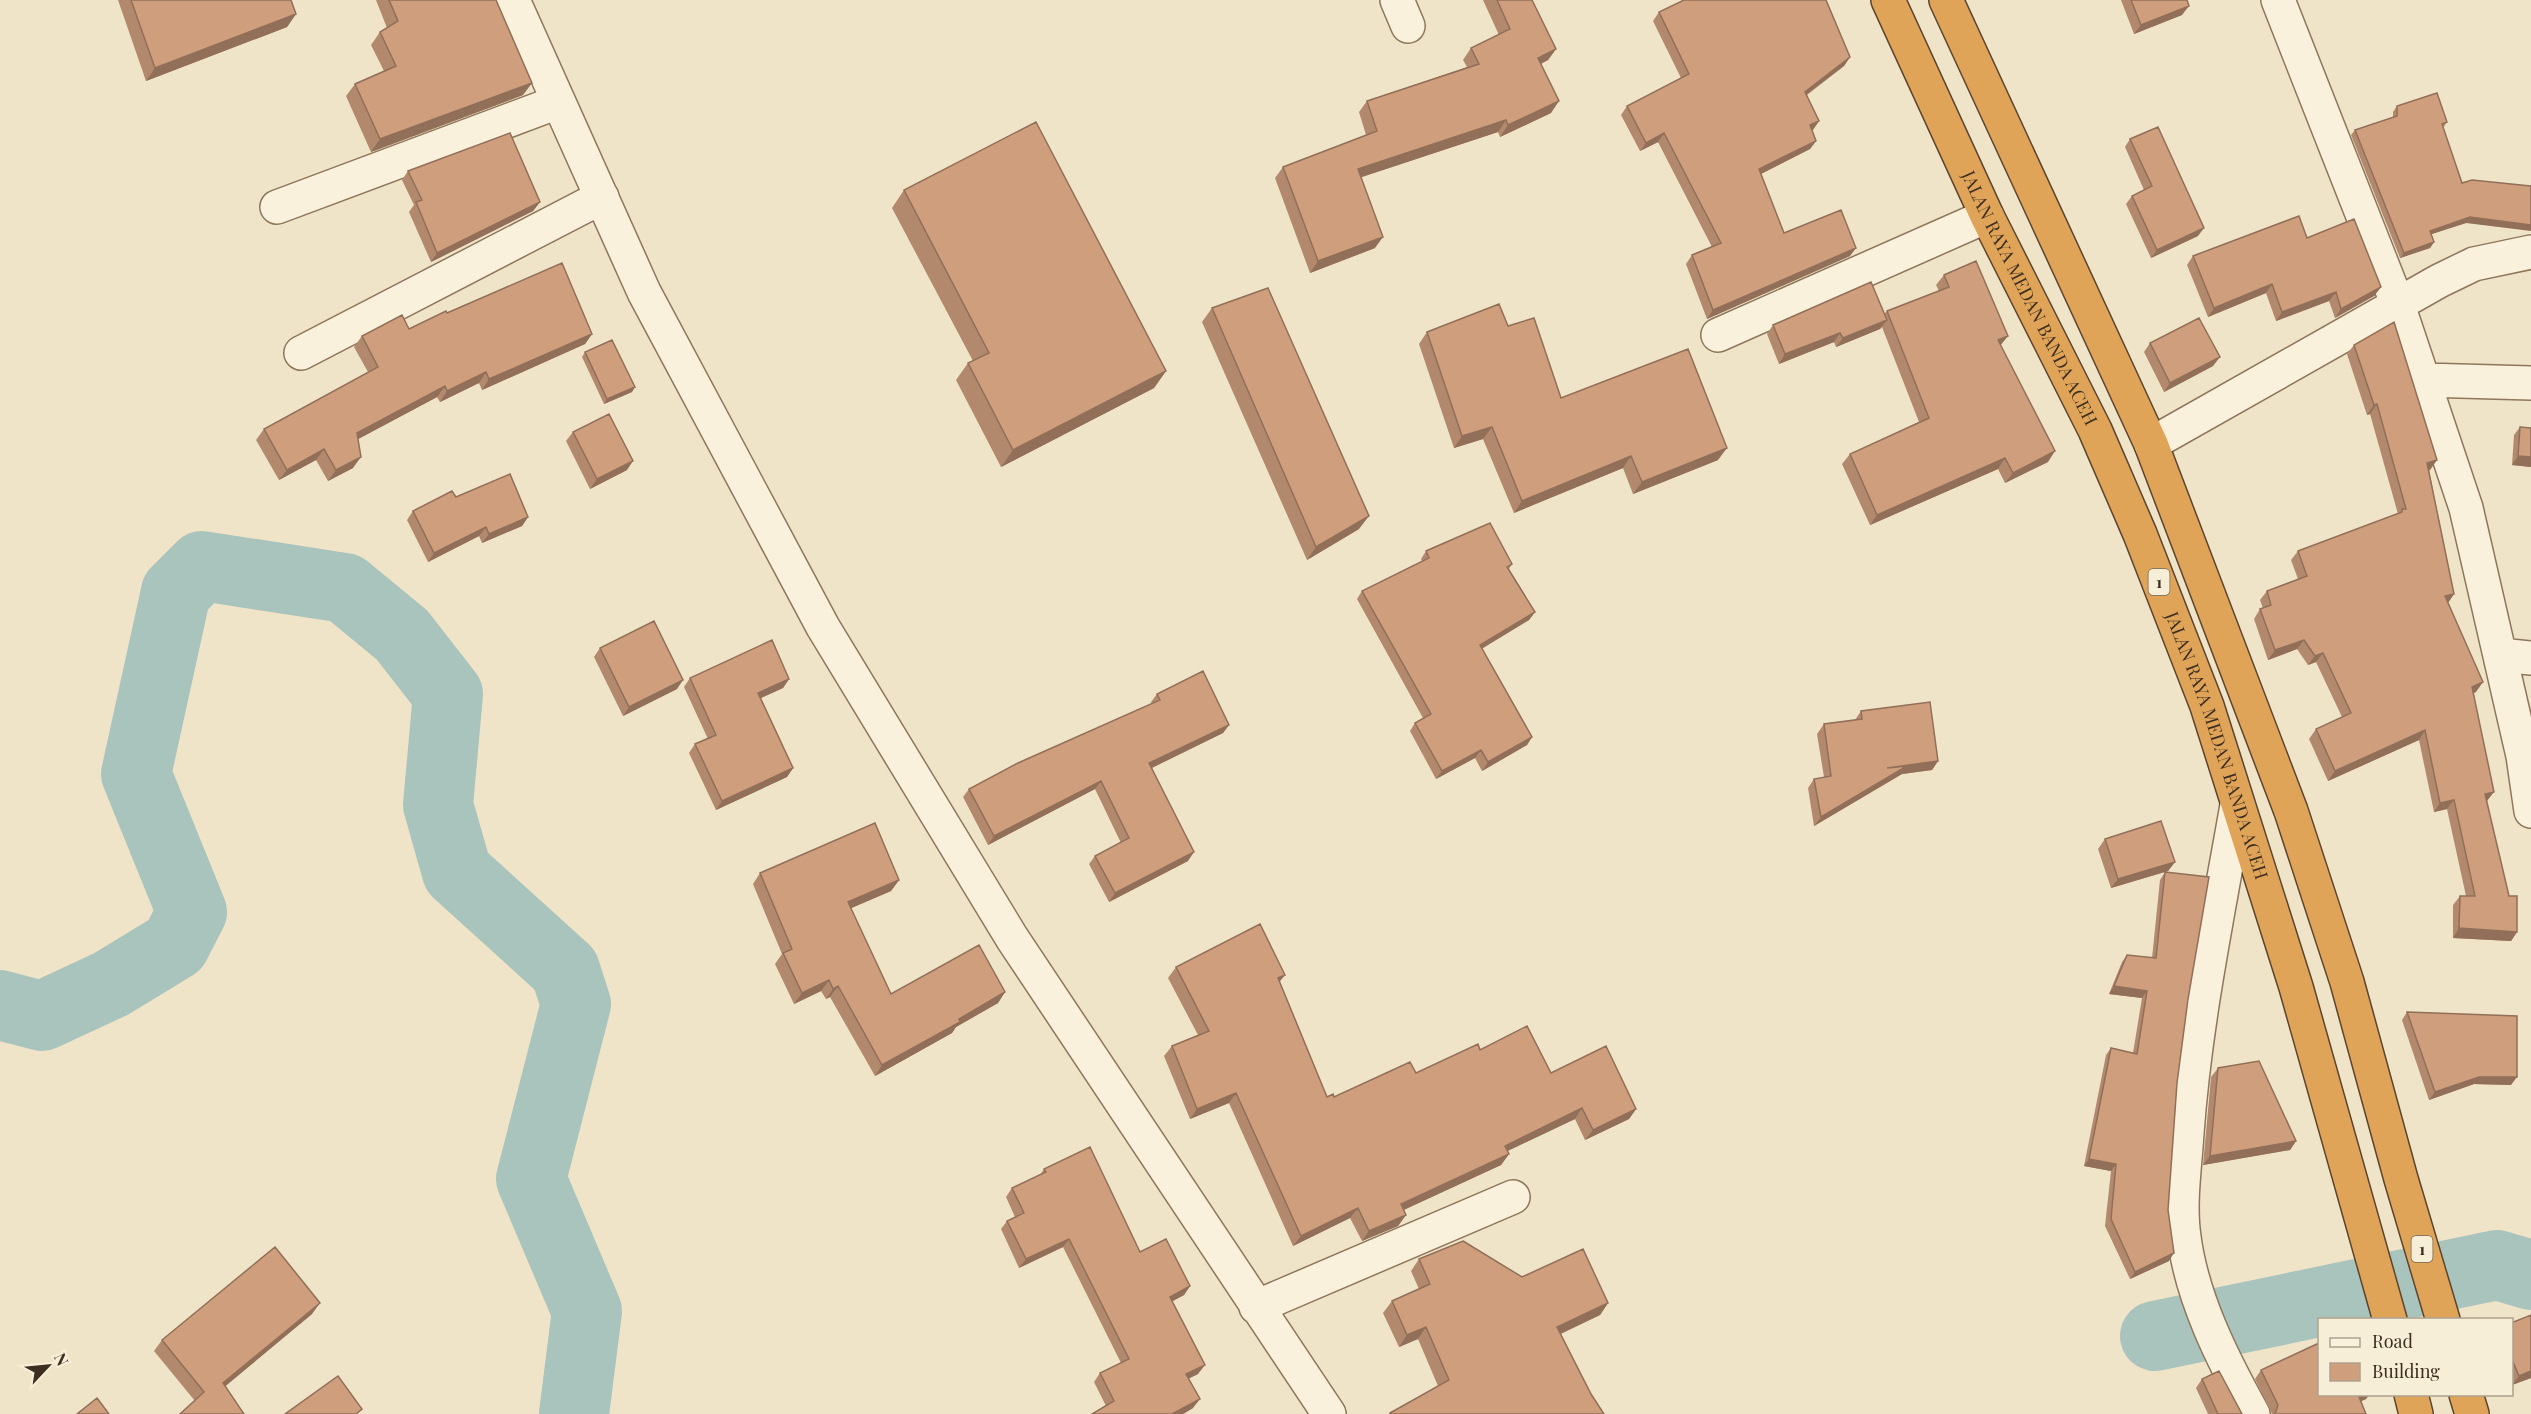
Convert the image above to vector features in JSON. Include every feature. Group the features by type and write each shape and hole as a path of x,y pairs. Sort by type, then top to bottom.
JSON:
{"highway":[{"name":"JALAN RAYA MEDAN BANDA ACEH","path":"1887,0 1988,216 2095,430 2140,534 2187,656 2206,706 2296,987 2389,1318"},
{"name":"1","path":"1947,0 2151,444 2291,811 2343,971 2442,1318"},
{"path":"2187,656 2228,647"},
{"path":"2411,1396 2416,1414"},
{"path":"2466,1396 2472,1414"}],"street":[{"path":"513,0 644,292 823,627 1012,938 1329,1414"},
{"path":"2278,0 2398,305 2515,656 2523,756 2531,811"},
{"path":"277,207 558,102"},
{"path":"301,353 602,197"},
{"path":"1718,335 1988,216"},
{"path":"2151,444 2439,281 2474,264 2531,252"},
{"path":"2424,380 2531,383"},
{"path":"2237,805 2192,1071 2182,1201 2184,1237 2197,1292 2231,1374 2253,1414"},
{"path":"1256,1307 1514,1197"}],"building":[{"path":"131,0 291,0 296,14 155,68"},
{"path":"389,0 496,0 532,83 380,139 355,84 396,66 380,32 398,21"},
{"path":"1497,0 1532,0 1556,49 1538,58 1559,101 1508,125 1506,120 1358,169 1383,237 1318,261 1283,167 1377,131 1367,101 1479,64 1471,48 1510,29"},
{"path":"1684,0 1826,0 1850,57 1805,92 1819,121 1810,125 1816,141 1759,169 1784,233 1841,210 1856,248 1713,310 1692,255 1721,243 1664,133 1646,143 1627,106 1689,74 1659,12"},
{"path":"2131,0 2187,0 2189,6 2141,25"},
{"path":"2437,93 2447,122 2442,124 2462,183 2472,180 2531,186 2531,225 2470,217 2430,231 2434,242 2404,253 2355,130 2397,116 2397,106"},
{"path":"1036,122 1166,371 1013,450 968,363 989,353 904,190"},
{"path":"2158,127 2204,228 2157,250 2132,196 2152,186 2130,139"},
{"path":"510,133 540,202 437,253 416,202 422,200 408,171"},
{"path":"2299,216 2307,238 2354,219 2381,287 2341,309 2336,292 2282,312 2272,284 2214,308 2193,256"},
{"path":"1976,261 2008,336 1998,340 2055,451 2013,473 2005,458 1877,515 1850,454 1929,418 1887,311 1949,287 1944,275"},
{"path":"562,263 592,334 489,379 486,372 447,391 445,386 357,433 361,457 336,470 324,449 287,470 264,429 378,367 362,336 402,315 409,329 446,311 447,313"},
{"path":"1871,282 1887,320 1843,338 1840,333 1785,354 1773,325"},
{"path":"1268,288 1369,516 1316,547 1212,308"},
{"path":"1499,304 1508,326 1534,318 1561,398 1688,349 1727,448 1642,482 1631,456 1522,501 1492,427 1462,436 1427,332"},
{"path":"2199,318 2220,357 2170,383 2150,343"},
{"path":"2394,322 2437,460 2427,463 2454,594 2445,596 2483,682 2472,687 2494,792 2485,794 2509,896 2517,896 2517,932 2459,928 2460,896 2475,896 2454,800 2440,803 2425,730 2335,771 2316,729 2351,713 2323,653 2315,656 2304,640 2275,650 2260,609 2271,605 2267,591 2307,576 2298,551 2406,509 2377,404 2374,405 2354,345"},
{"path":"612,340 635,387 607,399 585,352"},
{"path":"609,414 633,461 597,479 573,432"},
{"path":"2520,427 2531,428 2531,457 2518,456"},
{"path":"510,474 528,517 489,534 486,527 434,553 413,511 452,491 456,497"},
{"path":"1490,523 1512,564 1507,567 1535,612 1480,645 1532,737 1488,762 1481,750 1442,771 1415,723 1431,714 1362,591 1429,558 1426,551"},
{"path":"654,621 683,680 629,707 600,648"},
{"path":"772,640 789,679 758,693 793,768 722,801 695,744 716,735 690,678"},
{"path":"1203,671 1229,725 1149,763 1194,852 1115,893 1095,856 1129,838 1101,781 994,836 969,789 1018,763 1160,700 1157,694"},
{"path":"1930,702 1938,761 1887,768 1907,766 1821,817 1814,779 1831,776 1824,724 1862,719 1861,711"},
{"path":"2161,821 2175,862 2118,879 2105,839"},
{"path":"875,823 899,880 848,902 891,994 979,945 1005,992 959,1019 960,1022 882,1065 838,986 833,989 829,980 802,993 783,953 792,949 760,873"},
{"path":"2165,872 2209,877 2188,999 2177,1083 2168,1210 2174,1253 2135,1272 2111,1219 2116,1164 2089,1159 2111,1048 2137,1054 2147,991 2114,986 2127,955 2156,958"},
{"path":"1260,924 1285,975 1278,978 1327,1097 1333,1094 1334,1097 1410,1062 1416,1073 1478,1044 1480,1050 1527,1026 1551,1073 1606,1046 1636,1109 1593,1130 1582,1108 1505,1146 1509,1154 1401,1204 1406,1215 1369,1231 1358,1208 1301,1236 1236,1093 1197,1109 1172,1046 1209,1031 1176,967"},
{"path":"2407,1012 2517,1016 2517,1077 2479,1077 2435,1092"},
{"path":"2259,1061 2296,1141 2210,1156 2218,1068"},
{"path":"1090,1147 1140,1252 1166,1239 1190,1286 1170,1297 1205,1365 1186,1374 1200,1399 1172,1414 1092,1414 1114,1401 1100,1373 1129,1359 1069,1239 1026,1259 1007,1221 1024,1213 1012,1188 1046,1172 1044,1169"},
{"path":"1463,1241 1522,1277 1583,1249 1608,1303 1557,1327 1591,1394 1604,1414 1390,1413 1449,1380 1426,1327 1407,1335 1392,1301 1430,1284 1419,1259"},
{"path":"275,1247 320,1303 223,1383 244,1414 180,1414 204,1392 162,1340"},
{"path":"2531,1315 2531,1371 2519,1376 2513,1362 2513,1322"},
{"path":"2318,1343 2318,1396 2362,1396 2359,1397 2366,1414 2275,1414 2278,1405 2261,1370"},
{"path":"2219,1371 2242,1414 2218,1414 2202,1379"},
{"path":"338,1376 362,1409 356,1414 285,1414"},
{"path":"97,1398 109,1414 77,1414"}],"waterway":[{"path":"0,1005 42,1016 111,984 175,945 192,912 136,774 176,592 202,566 345,588 402,635 448,694 438,805 457,872 565,970 576,1004 531,1179 587,1311 574,1414"},
{"path":"2155,1336 2497,1265 2531,1275"}]}
